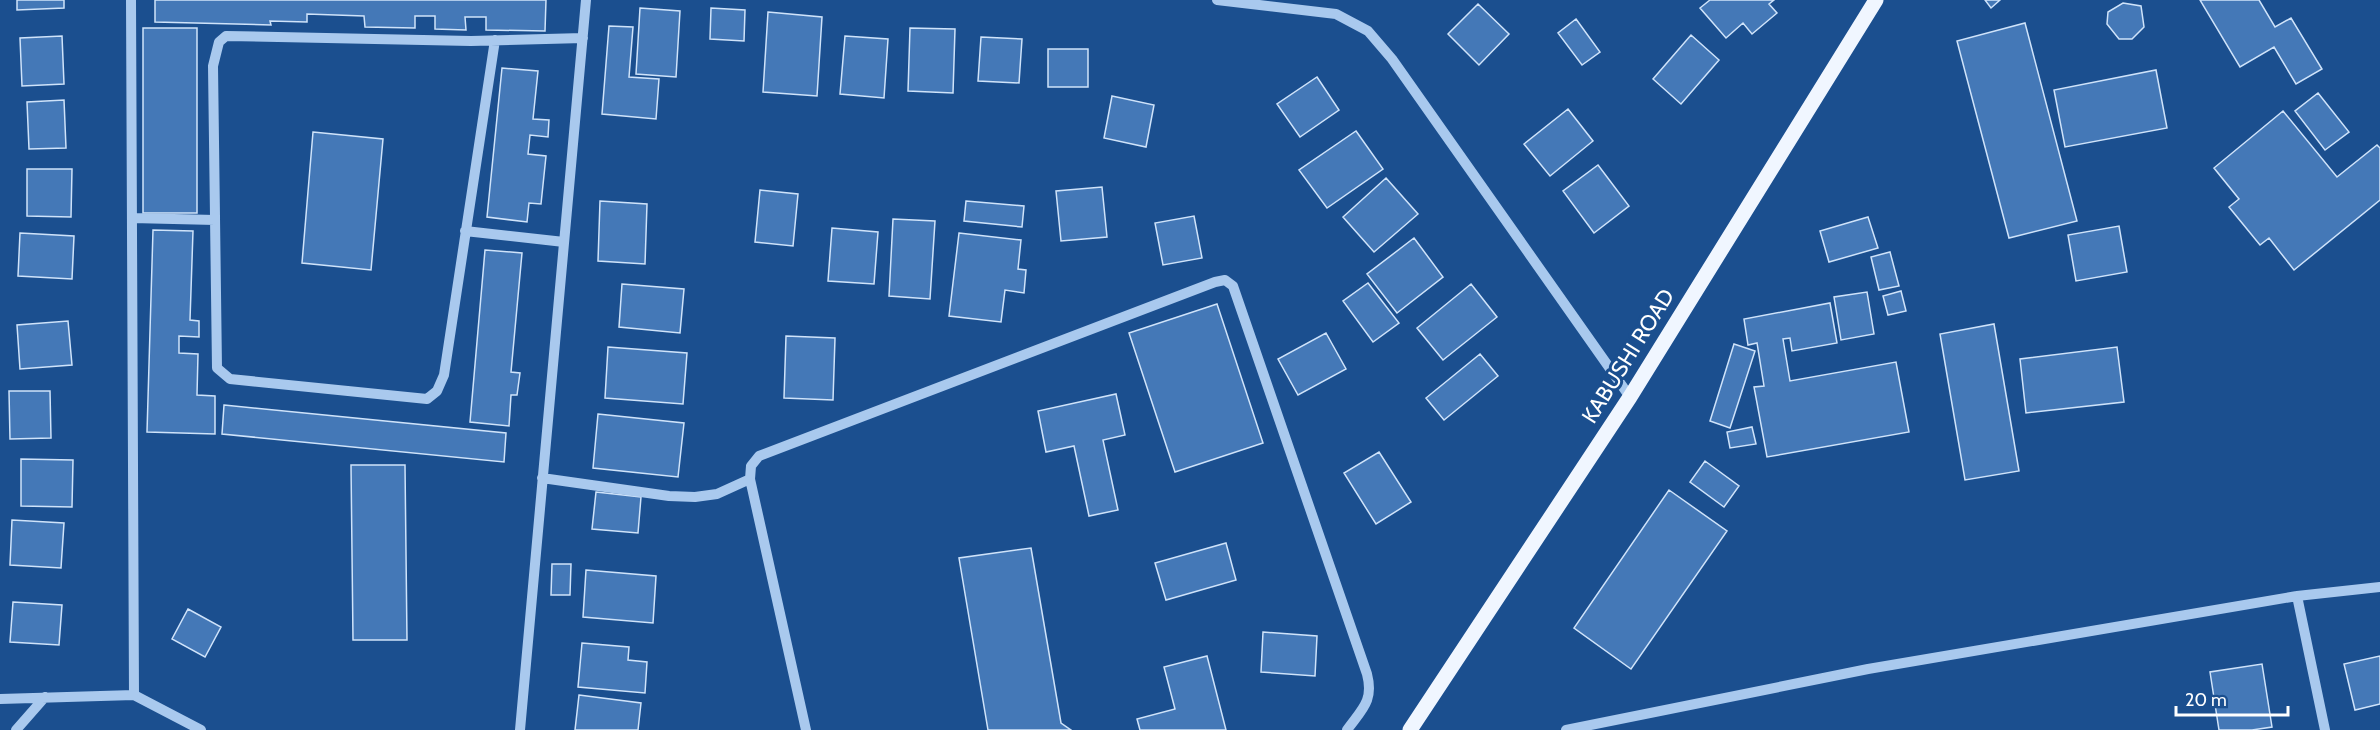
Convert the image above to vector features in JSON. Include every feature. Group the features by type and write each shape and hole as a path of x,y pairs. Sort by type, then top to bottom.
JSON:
{"main road":[{"name":"KABUSHI ROAD","path":"1410,730 1630,397 1876,0"}],"street":[{"path":"131,0 134,695"},
{"path":"520,730 586,0"},
{"path":"1216,0 1336,14 1368,31 1392,59 1630,397"},
{"path":"495,40 444,375 437,391 426,399 230,379 217,368 213,66 219,42 226,36 495,40 583,38"},
{"path":"132,218 215,220"},
{"path":"465,231 564,242"},
{"path":"806,730 750,479 751,466 759,456 1225,280 1233,286 1367,674 1370,688 1366,703 1347,730"},
{"path":"542,478 669,496 695,497 717,494 750,479"},
{"path":"1566,730 1868,669 2297,596 2380,587"},
{"path":"2297,596 2325,730"},
{"path":"0,699 134,695 201,730"},
{"path":"16,730 45,698"}],"building":[{"path":"17,0 64,0 64,8 17,10"},
{"path":"155,0 546,0 545,31 486,30 486,17 465,17 466,30 435,29 435,16 415,16 415,28 365,27 364,16 307,14 307,22 270,21 271,25 155,22"},
{"path":"1710,0 1774,0 1769,4 1777,13 1752,34 1743,23 1726,38 1700,8"},
{"path":"1985,0 2000,0 1991,8"},
{"path":"2200,0 2259,0 2275,27 2291,18 2322,69 2296,84 2274,47 2240,67"},
{"path":"2123,3 2141,6 2144,27 2132,39 2119,39 2107,24 2108,12"},
{"path":"1478,4 1509,34 1479,65 1448,34"},
{"path":"640,8 680,11 676,77 636,74"},
{"path":"711,8 745,10 744,41 710,39"},
{"path":"768,12 822,17 817,96 763,92"},
{"path":"1576,19 1600,52 1582,65 1558,33"},
{"path":"2025,23 2077,221 2009,238 1957,41"},
{"path":"609,26 633,27 629,77 659,79 656,119 602,114"},
{"path":"143,28 197,28 197,213 143,213"},
{"path":"910,28 955,29 953,93 908,91"},
{"path":"1691,35 1719,60 1681,104 1653,79"},
{"path":"62,36 64,84 22,86 20,38"},
{"path":"845,36 888,39 884,98 840,94"},
{"path":"981,37 1022,39 1019,83 978,81"},
{"path":"1048,49 1088,49 1088,87 1048,87"},
{"path":"502,68 538,71 533,119 549,120 548,137 530,135 528,154 546,156 541,204 529,203 527,222 487,217"},
{"path":"2156,70 2167,128 2065,147 2054,90"},
{"path":"1317,77 1339,110 1300,137 1277,104"},
{"path":"2318,93 2349,132 2325,150 2295,111"},
{"path":"1112,96 1154,105 1146,147 1104,138"},
{"path":"64,100 66,148 29,149 27,102"},
{"path":"1568,109 1593,141 1550,176 1524,144"},
{"path":"2283,111 2337,177 2377,145 2380,148 2380,200 2294,270 2269,238 2260,245 2229,207 2239,199 2214,168"},
{"path":"1356,131 1383,169 1327,208 1299,170"},
{"path":"313,132 383,139 371,270 302,263"},
{"path":"1598,165 1629,206 1594,233 1563,191"},
{"path":"27,169 72,169 71,217 27,216"},
{"path":"1386,178 1418,214 1374,252 1343,217"},
{"path":"1102,187 1107,237 1061,241 1056,191"},
{"path":"760,190 798,194 793,246 755,242"},
{"path":"600,201 647,204 645,264 598,261"},
{"path":"966,201 1024,206 1022,227 964,221"},
{"path":"1194,216 1202,258 1163,265 1155,223"},
{"path":"1868,217 1878,248 1829,262 1820,231"},
{"path":"893,219 935,221 930,299 889,296"},
{"path":"2119,226 2127,272 2076,281 2068,235"},
{"path":"832,228 878,232 874,284 828,281"},
{"path":"153,230 193,231 190,320 199,321 199,337 179,336 179,353 198,354 197,395 215,396 215,434 147,432"},
{"path":"20,233 74,236 72,279 18,276"},
{"path":"959,233 1021,240 1018,269 1026,270 1024,293 1005,290 1001,322 949,316"},
{"path":"1414,238 1443,277 1397,313 1367,274"},
{"path":"485,250 522,253 511,372 520,373 517,395 511,395 509,426 470,422"},
{"path":"1890,252 1899,286 1879,290 1871,257"},
{"path":"1368,283 1399,323 1373,342 1343,301"},
{"path":"622,284 684,289 680,333 619,327"},
{"path":"1471,284 1497,317 1443,360 1417,328"},
{"path":"1901,291 1906,311 1888,315 1883,296"},
{"path":"1867,292 1874,334 1841,340 1834,297"},
{"path":"1830,303 1837,343 1792,351 1790,338 1783,339 1790,381 1896,362 1909,432 1767,457 1754,387 1764,386 1757,343 1748,345 1744,319"},
{"path":"1217,304 1263,443 1175,472 1129,333"},
{"path":"68,321 72,365 20,369 17,325"},
{"path":"1994,324 2019,471 1965,480 1940,334"},
{"path":"1326,333 1346,369 1298,395 1278,359"},
{"path":"786,336 835,338 833,400 784,398"},
{"path":"1734,344 1755,351 1730,428 1710,421"},
{"path":"608,347 687,353 683,404 605,398"},
{"path":"2117,347 2124,402 2026,413 2020,359"},
{"path":"1480,354 1498,376 1444,420 1426,398"},
{"path":"9,391 50,391 51,438 10,439"},
{"path":"1116,394 1125,435 1103,440 1118,510 1089,516 1074,446 1046,452 1038,411"},
{"path":"224,405 506,433 504,462 222,434"},
{"path":"598,414 684,423 678,477 593,468"},
{"path":"1752,427 1756,444 1730,448 1727,432"},
{"path":"1379,452 1411,502 1376,524 1344,473"},
{"path":"21,459 73,460 72,507 21,506"},
{"path":"1705,461 1739,486 1724,507 1690,482"},
{"path":"351,465 405,465 407,640 353,640"},
{"path":"1669,490 1727,531 1631,669 1574,628"},
{"path":"596,492 641,497 638,533 592,529"},
{"path":"12,520 64,523 61,568 10,565"},
{"path":"1226,543 1236,580 1166,600 1155,563"},
{"path":"1031,548 1061,723 1071,730 988,730 959,558"},
{"path":"552,564 571,564 570,595 551,595"},
{"path":"586,570 656,576 653,623 583,617"},
{"path":"13,602 62,605 59,645 10,642"},
{"path":"188,609 221,627 205,657 172,639"},
{"path":"1263,632 1317,636 1315,676 1261,672"},
{"path":"582,643 629,647 628,660 647,662 645,693 578,687"},
{"path":"1207,656 1226,730 1140,730 1137,719 1175,709 1164,667"},
{"path":"2380,656 2380,704 2355,710 2344,664"},
{"path":"2262,664 2272,727 2252,730 2219,730 2210,672"},
{"path":"579,695 641,703 638,730 575,730"}]}
